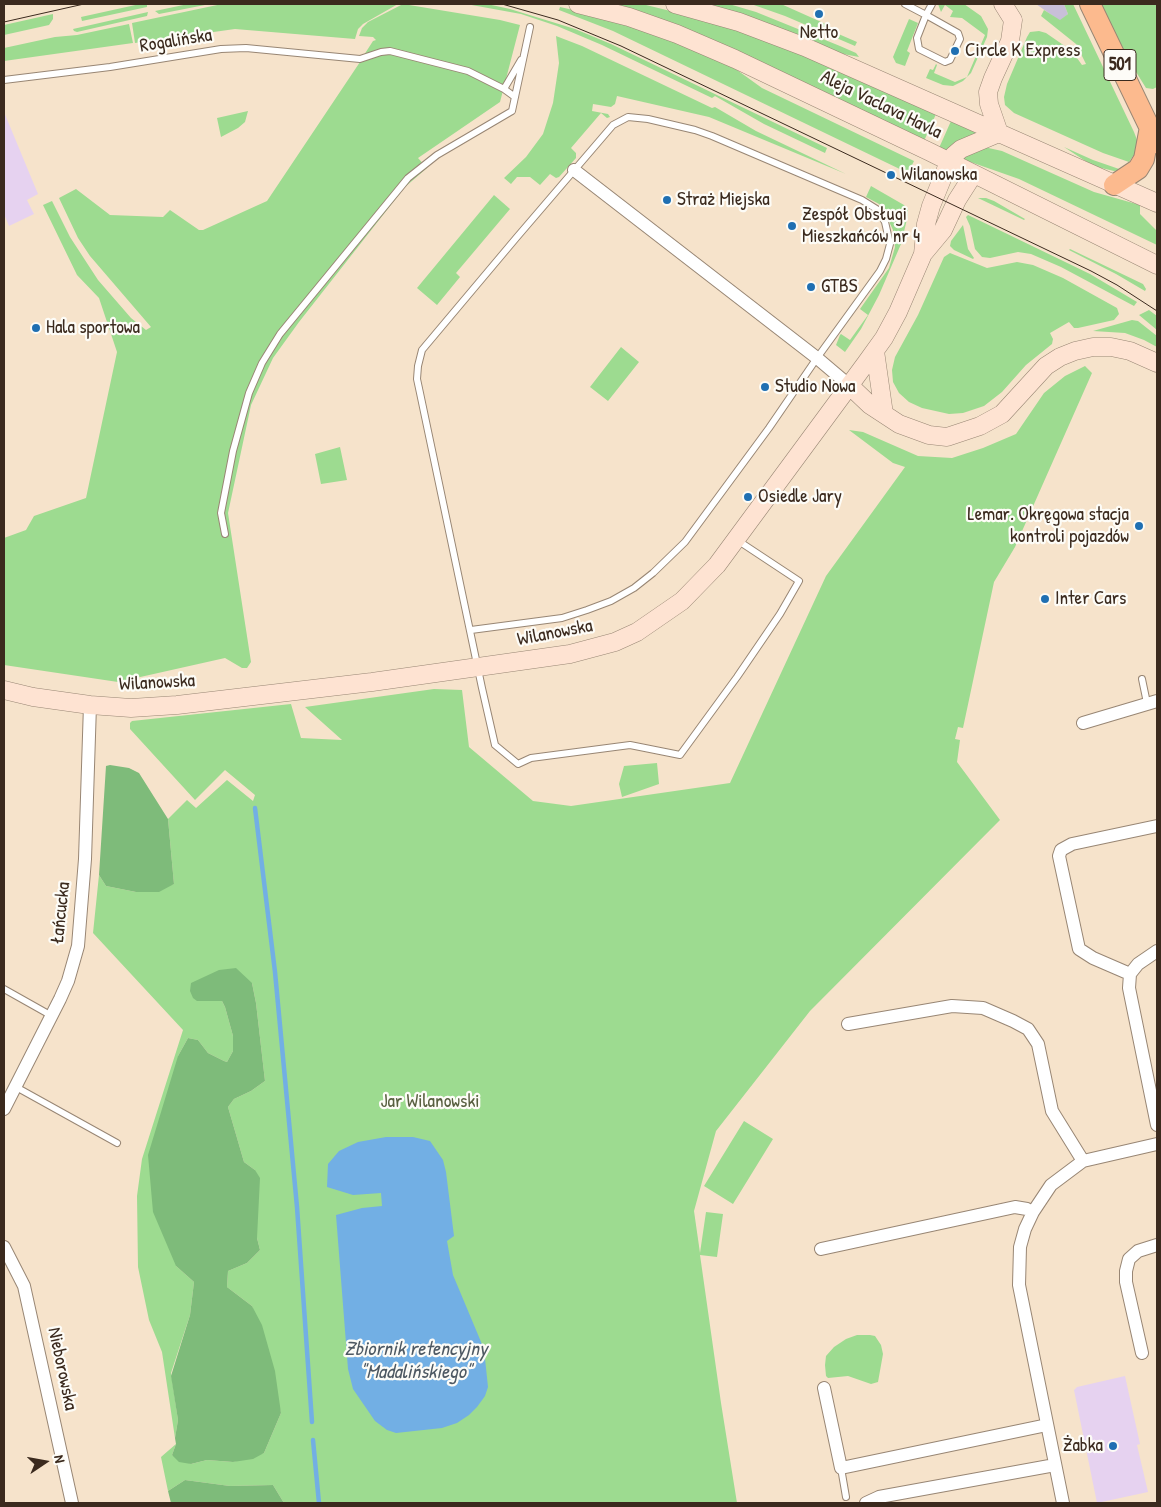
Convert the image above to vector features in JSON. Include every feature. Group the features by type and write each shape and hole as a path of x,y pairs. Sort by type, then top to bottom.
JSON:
{"main road":[{"name":"501","path":"1090,4 1154,135"},
{"path":"1114,185 1138,169 1154,135"}],"street":[{"name":"Aleja Vaclava Havla","path":"578,4 629,17 710,48 949,162 1157,265"},
{"name":"Aleja Vaclava Havla","path":"674,4 739,22 805,47 1157,203"},
{"path":"999,134 989,104 988,92 1010,41 1013,20 1003,4"},
{"name":"Wilanowska","path":"4,690 33,697 90,705 131,708 177,705 372,682 570,654 615,642 637,632 688,595 712,572 850,386 875,351 898,312 922,254 926,224 931,206 949,162 961,149 999,134"},
{"path":"574,170 817,358 870,405 912,430 929,435 947,437 980,426 1002,414 1046,366 1060,356 1075,350 1111,347 1130,351 1157,363"},
{"name":"Wilanowska","path":"922,254 943,230 957,200 973,175"},
{"path":"875,351 884,414"},
{"path":"1083,723 1152,702"},
{"name":"Łańcucka","path":"4,1109 68,981 78,946 85,859 90,705"},
{"path":"1130,974 1093,958 1079,948 1059,856 1061,850 1072,844 1157,826"},
{"path":"1157,951 1138,964 1130,974 1129,988 1157,1125"},
{"path":"848,1024 952,1006 983,1008 1013,1021 1028,1030 1038,1044 1052,1112 1083,1161"},
{"path":"1062,1503 1019,1285 1020,1247 1032,1212 1051,1185 1083,1161 1157,1144"},
{"path":"821,1248 1015,1207 1028,1209 1032,1212"},
{"path":"1142,1353 1126,1282 1126,1271 1129,1260 1138,1251 1157,1246"},
{"name":"Nieborowska","path":"4,1247 24,1286 72,1503"},
{"path":"824,1388 841,1468 1047,1425"},
{"path":"866,1503 879,1497 1055,1465"}],"lane":[{"path":"905,4 926,16 958,33 960,39 950,60 945,62 919,49 917,38 926,16 932,4"},
{"path":"224,534 221,513 233,451 249,393 262,363 280,334 408,178 436,155 512,111 530,26"},
{"name":"Rogalińska","path":"4,80 110,67 221,49 246,48 349,57 353,59 390,51 468,71 504,89"},
{"path":"515,97 504,89 524,55"},
{"path":"471,630 562,618 611,601 634,588 653,573 685,542 769,428 880,271 886,259 890,244 888,230 878,210 862,200 712,136 648,119 628,117 614,125 574,170 422,350 418,366 417,379 479,668 496,745 518,764 531,758 630,745 680,755 764,638 799,581 736,539"},
{"path":"1142,679 1152,702"},
{"path":"4,989 52,1016"},
{"path":"16,1086 116,1143"},
{"path":"841,1468 846,1497"}],"shaded area":[{"path":"1036,4 1064,4 1068,14 1060,21"},
{"path":"4,112 38,194 27,200 34,214 9,226 4,214"},
{"path":"1125,1376 1140,1444 1137,1445 1148,1492 1097,1503 1074,1390 1077,1387"}],"green space":[{"path":"147,4 147,7 82,21 81,17"},
{"path":"188,4 210,4 159,14 155,11"},
{"path":"222,4 398,4 363,24 358,29 355,39 235,29 135,43 132,23"},
{"path":"403,4 520,25 500,102 418,158 427,168 405,187 299,322 273,358 251,405 228,513 251,662 247,668 242,668 225,658 118,682 4,665 4,538 26,530 34,516 86,498 117,352 99,298 77,275 43,205 52,201 70,237 98,280 131,318 146,330 151,327 90,256 78,238 59,198 76,189 110,215 163,217 170,210 199,230 203,230 267,201 360,62 360,56 364,55 373,41 376,40 373,37 359,36 362,28 368,22"},
{"path":"466,4 487,4 510,9 575,29 611,44 827,148 825,153 764,124 715,96 712,98 602,45 557,26 521,14"},
{"path":"610,4 642,4 703,19 784,46 936,114 924,141"},
{"path":"705,4 729,4 756,12 840,46 856,53 859,57 838,53"},
{"path":"751,4 781,4 828,25 827,29 857,42 855,46 785,16"},
{"path":"938,4 964,4 981,16 988,29 987,37 971,73 967,77 985,35 962,18 950,17 953,11 945,5 941,12"},
{"path":"1064,4 1073,4 1134,132 1139,145 1137,157 1133,156 1129,162 1103,153 1014,113 1005,105 1004,97 1007,84 1030,32 1039,31 1046,33 1072,51 1082,65 1086,64 1076,44 1041,16 1044,10 1060,20 1068,14"},
{"path":"1100,4 1157,4 1157,87 1153,89 1146,88 1123,51"},
{"path":"560,7 600,16 651,32 730,65 762,88 914,161 908,173 613,31 559,10"},
{"path":"148,12 147,16 77,32 73,29"},
{"path":"53,14 53,19 49,25 4,35 4,25"},
{"path":"909,19 918,23 907,51 910,53 905,66 896,63 893,57"},
{"path":"129,24 133,43 4,61 4,48"},
{"path":"556,36 582,46 712,108 715,107 756,131 846,174 709,117 617,96 615,104 611,107 593,104 592,111 608,114 610,117 607,118 601,113 571,148 576,153 576,158 559,177 556,178 550,174 540,185 530,177 517,177 511,184 504,178 526,157 543,134 553,103 559,63"},
{"path":"936,64 934,73 955,82 967,77 953,86 943,85 926,78 930,69 933,70"},
{"path":"248,111 245,122 221,137 217,118"},
{"path":"951,121 979,133 949,152 939,148"},
{"path":"984,147 1002,151 1094,192 1140,205 1140,214 1157,231 1157,245 1019,179 962,159 961,157"},
{"path":"1064,147 1122,170 1114,171 1093,166"},
{"path":"871,186 904,205 908,209 908,215 901,244 879,295 861,329 845,352 836,345 840,335 850,340 868,315 860,309 889,268 895,247 893,230 884,211 879,204 866,197"},
{"path":"494,195 510,209 456,273 460,277 437,305 417,288"},
{"path":"978,198 994,201 1025,219 1024,220"},
{"path":"968,215 1090,274 1137,302 1134,306 1061,267 1031,254 1018,252 990,258 982,257 975,249 966,217"},
{"path":"963,225 968,249 973,259 954,250 950,246 951,241"},
{"path":"1069,250 1143,284 1146,289 1145,291"},
{"path":"950,253 987,268 1017,262 1033,265 1063,278 1117,308 1119,314 1114,320 1078,328 1074,328 1069,322 1050,333 1053,339 1052,344 1026,365 1002,392 984,406 963,413 949,414 922,408 909,402 899,393 893,382 892,370 895,357 918,315 944,257"},
{"path":"1149,310 1157,316 1157,330 1139,315"},
{"path":"1132,320 1138,321 1157,336 1157,347 1125,333 1093,331"},
{"path":"621,347 639,362 608,401 590,387"},
{"name":"Jar Wilanowski","path":"1085,366 1092,373 1015,547 994,582 963,728 958,727 955,739 960,740 957,762 1000,820 810,1011 716,1131 694,1211 700,1253 706,1212 723,1214 717,1257 700,1255 737,1503 284,1503 273,1485 230,1486 185,1480 168,1491 161,1457 176,1444 172,1455 191,1464 207,1460 233,1462 264,1453 281,1413 252,1306 227,1287 228,1271 247,1263 260,1250 257,1238 255,1170 244,1162 228,1107 234,1099 251,1091 265,1081 252,983 197,1001 222,1001 233,1036 233,1051 227,1062 208,1053 198,1040 188,1038 178,1056 176,1266 194,1282 190,1315 171,1373 178,1420 175,1438 162,1352 149,1320 138,1267 137,1196 142,1159 183,1030 93,933 99,875 106,886 136,892 174,884 168,819 187,800 196,808 227,780 253,801 255,795 225,770 195,800 130,729 130,723 132,721 291,704 301,738 342,740 305,707 434,689 462,690 469,747 533,801 571,806 730,783 826,576 905,467 893,463 849,430 863,432 918,456 952,458 983,448 1016,434 1044,393 1065,376"},
{"path":"340,447 347,480 321,484 315,454"},
{"path":"657,763 659,784 622,797 619,784 624,766"},
{"path":"106,766 129,768 139,773 168,819 174,884 159,892 136,892 106,886 99,875"},
{"path":"236,968 252,983 265,1081 251,1091 234,1099 228,1107 244,1162 255,1170 260,1178 257,1238 260,1250 247,1263 228,1271 227,1287 252,1306 262,1325 275,1371 281,1413 264,1453 253,1459 233,1462 207,1460 191,1464 179,1462 172,1455 176,1444 178,1420 171,1376 190,1315 194,1282 176,1266 153,1212 148,1155 178,1056 188,1038 198,1040 208,1053 227,1062 233,1051 233,1036 222,1001 197,1001 193,998 190,991 191,983 219,970"},
{"path":"744,1121 773,1139 733,1204 704,1186"},
{"path":"857,1335 875,1336 881,1345 883,1354 878,1382 871,1384 848,1376 828,1378 825,1365 826,1356 834,1347 846,1339"},
{"path":"185,1480 230,1486 273,1485 284,1503 171,1503 168,1491"}],"water":[{"name":"Zbiornik retencyjny \"Madalińskiego\"","path":"386,1137 413,1137 430,1141 443,1160 454,1236 447,1241 453,1275 484,1349 488,1387 485,1396 469,1415 457,1423 442,1428 396,1433 387,1430 375,1421 353,1389 348,1369 336,1215 362,1208 382,1206 381,1193 353,1195 327,1187 328,1164 339,1151 358,1142"}],"waterway":[{"path":"255,808 275,972 297,1207 312,1422"},
{"path":"313,1440 319,1503"}],"tram line":[{"path":"4,22 84,4"},
{"path":"502,4 558,20 621,46 1091,271 1117,285 1157,311"}],"place":[{"name":"Netto","path":"819,14"},
{"name":"Circle K Express","path":"955,51"},
{"name":"Wilanowska","path":"891,175"},
{"name":"Straż Miejska","path":"667,200"},
{"name":"Zespół Obsługi Mieszkańców nr 4","path":"792,226"},
{"name":"GTBS","path":"811,287"},
{"name":"Hala sportowa","path":"36,328"},
{"name":"Studio Nowa","path":"765,387"},
{"name":"Osiedle Jary","path":"748,497"},
{"name":"Lemar. Okręgowa stacja kontroli pojazdów","path":"1139,526"},
{"name":"Inter Cars","path":"1045,599"},
{"name":"Żabka","path":"1113,1446"}]}
